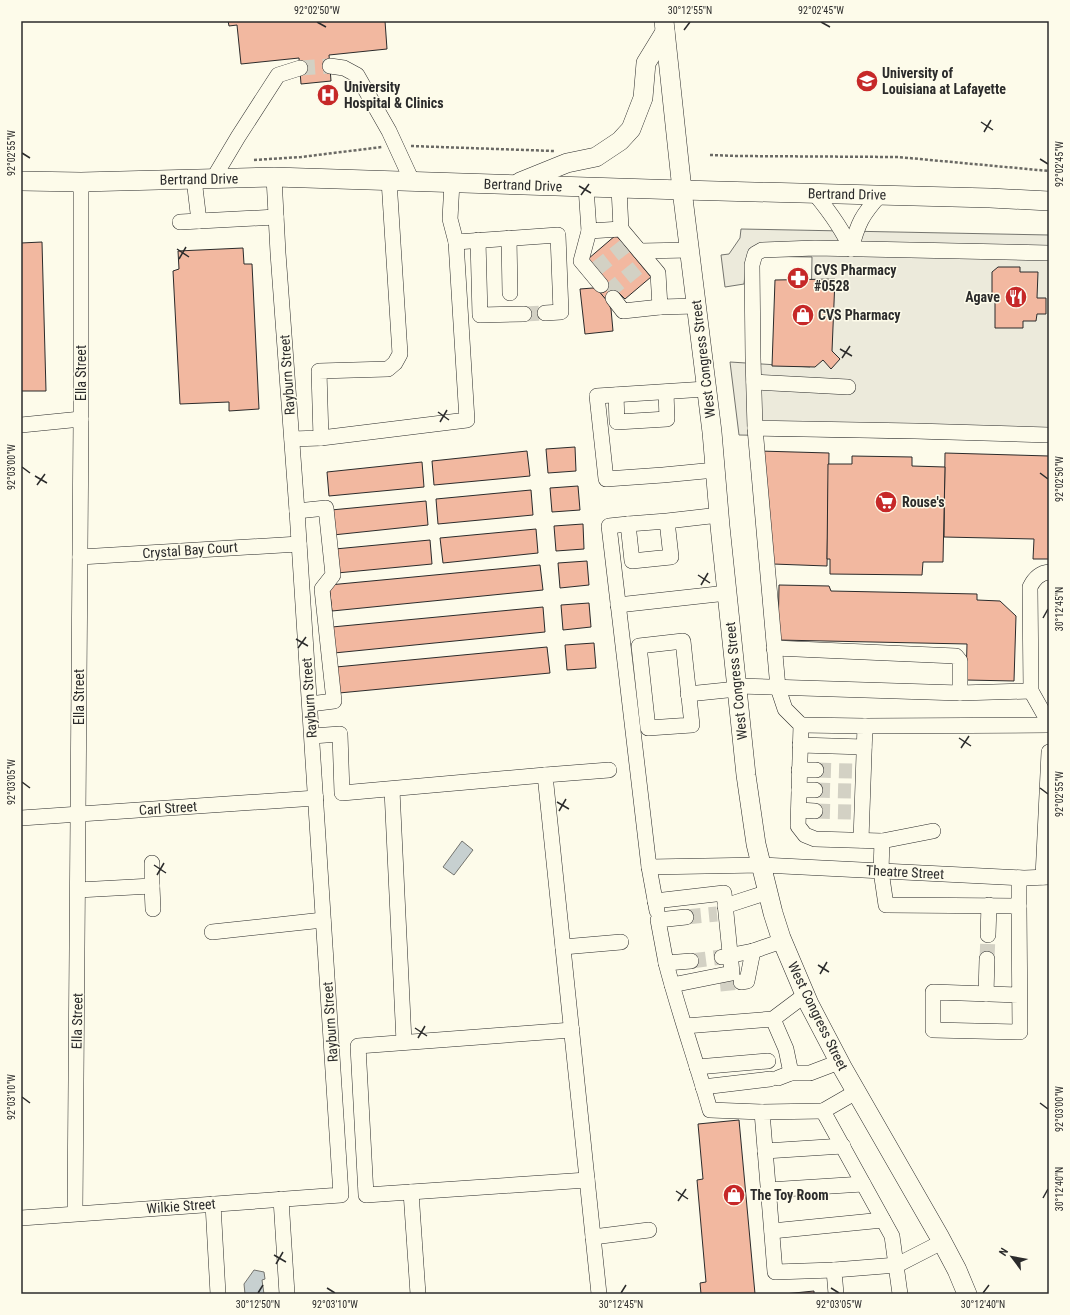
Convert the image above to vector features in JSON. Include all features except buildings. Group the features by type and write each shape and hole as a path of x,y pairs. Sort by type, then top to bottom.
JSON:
{"main road":[{"path":"512,184 567,164 596,157 620,141 631,129 643,98 646,63 665,26"},
{"name":"West Congress Street","path":"665,26 682,190 715,470 752,820 761,865 773,913 782,941 805,995 839,1062 942,1242 957,1270 967,1294"},
{"name":"Bertrand Drive","path":"21,181 81,182 274,177 1049,201"}],"street":[{"path":"330,66 344,68 357,75 389,131 412,181"},
{"path":"213,179 278,75 300,68"},
{"name":"Rayburn Street","path":"274,177 310,704 341,1195"},
{"path":"194,179 199,221"},
{"path":"321,438 319,371 388,369 395,363 400,354 388,180"},
{"name":"Ella Street","path":"75,1213 79,814 81,182"},
{"path":"292,438 321,438 467,420 456,242 450,219 452,182"},
{"path":"586,187 589,231 581,261 594,271 602,285"},
{"path":"619,188 621,229 637,253 658,273 660,307"},
{"path":"815,194 836,220 847,238 851,249"},
{"path":"851,249 858,226 866,210 880,195"},
{"path":"180,222 276,217"},
{"path":"589,231 621,229"},
{"path":"456,242 558,235 561,312 545,313"},
{"path":"509,238 510,293"},
{"path":"478,240 480,315 524,314"},
{"path":"1049,253 815,248 762,250 755,254 752,265 755,428 778,688 785,710 801,725 865,726 1049,724 1031,692 1030,587 1035,578 1049,572"},
{"path":"637,253 690,250"},
{"path":"613,298 623,311 660,307 696,306"},
{"path":"754,382 848,387"},
{"path":"706,389 597,396 606,479 715,470"},
{"path":"616,395 617,422 667,419 666,392"},
{"path":"21,425 81,420"},
{"path":"755,428 1049,435"},
{"path":"297,511 326,508 333,575 322,589 334,701 310,704"},
{"path":"719,515 609,526 649,867 666,963 710,1110 762,1112 823,1111 856,1092"},
{"path":"628,524 632,561 671,557 667,521"},
{"name":"Crystal Bay Court","path":"80,557 299,544"},
{"path":"302,591 322,589"},
{"path":"618,605 727,592"},
{"path":"683,641 688,694 692,725 648,728 639,646 683,641"},
{"path":"774,648 956,656 960,661 960,693"},
{"path":"688,694 737,688 960,693 1031,692"},
{"path":"801,725 798,826 805,835 815,839 882,841 933,831"},
{"path":"861,840 856,812 857,771 864,747 865,726"},
{"path":"312,736 340,734 342,793 392,790 609,770"},
{"path":"800,745 864,747"},
{"path":"1046,877 1049,752"},
{"path":"800,770 816,770"},
{"path":"545,775 599,1294"},
{"path":"392,790 404,1042"},
{"path":"799,790 815,790"},
{"name":"Carl Street","path":"21,818 316,798"},
{"path":"798,810 814,811"},
{"path":"882,841 881,871 886,905 1019,906"},
{"path":"152,863 153,909"},
{"name":"Theatre Street","path":"649,867 761,865 1019,878 1046,877"},
{"path":"1019,878 1020,995 1020,1032 933,1030 933,992 1020,995"},
{"path":"78,890 152,886"},
{"path":"723,911 768,892"},
{"path":"655,901 724,893 723,911 726,956 732,974 672,985"},
{"path":"988,935 989,905"},
{"path":"658,920 686,917"},
{"path":"212,932 323,920"},
{"path":"726,956 753,951 782,941"},
{"path":"563,947 621,942"},
{"path":"741,982 747,981 753,951"},
{"path":"986,994 988,959"},
{"path":"666,963 691,961"},
{"path":"702,979 713,985 720,984"},
{"path":"685,1026 773,1019 805,995"},
{"path":"773,1019 786,1049 779,1069"},
{"path":"331,1047 572,1030"},
{"path":"358,1046 366,1195 587,1180"},
{"path":"697,1067 779,1069 810,1073 839,1062"},
{"path":"703,1087 779,1069"},
{"path":"823,1111 892,1236 900,1294"},
{"path":"762,1112 775,1272 834,1270 896,1265 942,1242"},
{"path":"337,1132 362,1130"},
{"path":"765,1151 842,1146"},
{"path":"768,1190 863,1184"},
{"path":"411,1192 418,1294"},
{"name":"Wilkie Street","path":"21,1218 341,1195"},
{"path":"281,1199 287,1294"},
{"path":"213,1204 218,1294"},
{"path":"772,1231 883,1220"},
{"path":"593,1237 649,1230"},
{"path":"834,1270 836,1294"}],"path":[{"path":"223,162 301,158 396,146 555,151"},
{"path":"710,155 898,157 1049,171"}],"shaded area":[{"path":"741,229 1049,235 1049,441 739,435 730,362 810,367 812,257 747,256 744,284 725,287 721,255 729,254 740,238"},
{"path":"462,841 473,850 454,875 443,867"},
{"path":"254,1270 264,1272 265,1279 262,1280 264,1294 245,1294 244,1284"}],"tunnel":[{"path":"300,68 330,66"},
{"path":"596,269 625,246"},
{"path":"608,292 641,265"},
{"path":"524,314 545,313"},
{"path":"816,770 852,771"},
{"path":"815,790 851,791"},
{"path":"815,811 851,812"},
{"path":"686,917 717,914"},
{"path":"987,959 988,935"},
{"path":"691,961 722,957"},
{"path":"720,984 741,982"}],"place":[{"name":"University of Louisiana at Lafayette","path":"867,81"},
{"name":"University Hospital & Clinics","path":"328,95"},
{"name":"CVS Pharmacy #0528","path":"798,278"},
{"name":"Agave","path":"1016,297"},
{"name":"CVS Pharmacy","path":"803,315"},
{"name":"Rouse's","path":"886,502"},
{"name":"The Toy Room","path":"734,1195"}]}
